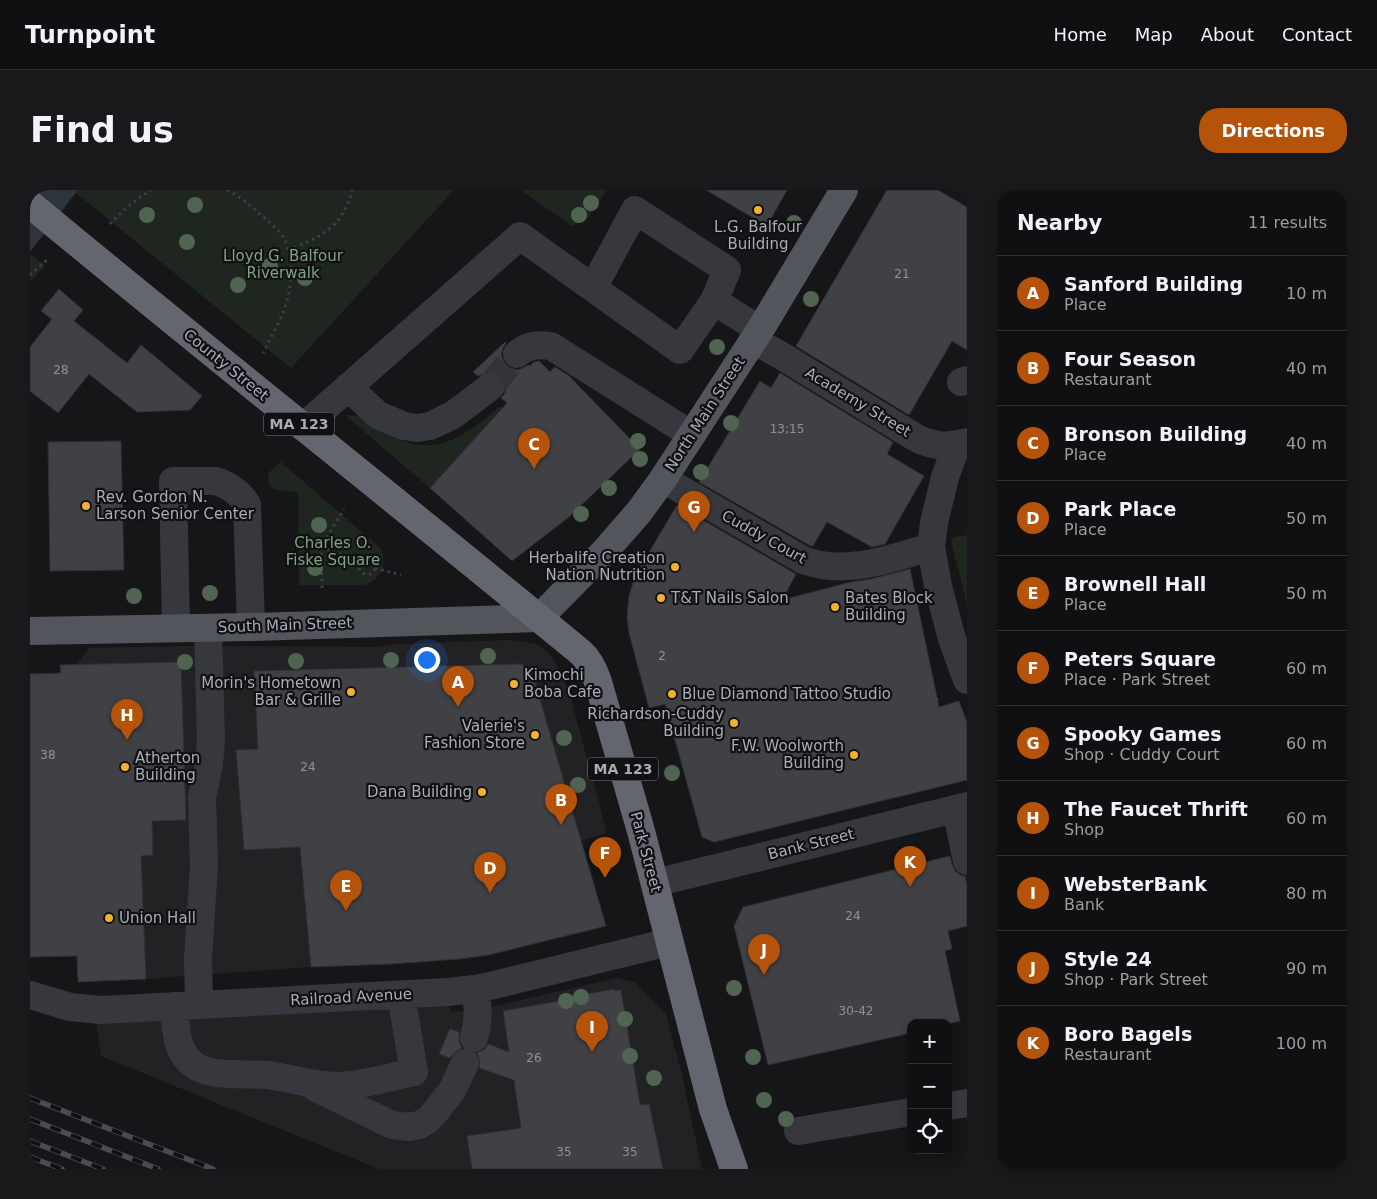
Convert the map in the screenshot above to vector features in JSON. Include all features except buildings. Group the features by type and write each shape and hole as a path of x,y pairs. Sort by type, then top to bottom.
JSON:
{"highway":[{"name":"County Street","path":"30,204 539,618"},
{"name":"Park Street","path":"539,618 583,654 595,674 655,883 713,1109 734,1169"},
{"name":"Park Street","path":"713,1109 718,1169"}],"main road":[{"name":"North Main Street","path":"539,618 604,552 639,512 663,479 757,335 844,190"},
{"name":"South Main Street","path":"30,631 251,627 539,618"}],"street":[{"path":"303,427 520,236 680,350 714,301 727,270 635,210 593,288"},
{"name":"Academy Street","path":"714,301 790,361 918,439 940,446 962,443"},
{"path":"517,354 530,346 550,346 692,435"},
{"path":"348,387 378,415 404,426 417,428 430,426 453,415 490,387"},
{"path":"962,443 944,477 931,547 940,595 952,639 967,680"},
{"name":"Cuddy Court","path":"663,479 803,560 816,565 849,567 882,561 931,547"},
{"path":"176,628 173,481 216,481 244,498 247,505 251,627"},
{"path":"208,628 210,752 202,798 204,866 198,958 178,1043 182,1051 193,1065 207,1072 270,1075 329,1087 352,1085 414,1072 402,995"},
{"path":"961,808 967,861"},
{"name":"Bank Street","path":"655,883 961,808"},
{"name":"Railroad Avenue","path":"30,995 70,1007 102,1010 402,995 475,989 670,942"},
{"path":"303,1082 392,1125 409,1127 419,1125 428,1120 452,1089 469,1050 476,1029 478,1014 475,989"},
{"path":"952,1105 967,1103"},
{"path":"798,1131 907,1113"}],"path":[{"path":"110,224 138,197 150,190"},
{"path":"227,190 254,209 277,229 288,250 291,266 286,303 263,353"},
{"path":"288,250 310,242 331,228 350,199 352,190"},
{"path":"30,275 47,260"},
{"path":"322,588 321,547 344,509"},
{"path":"321,547 358,561"},
{"path":"369,555 373,556 377,561 374,571 369,574 362,572 358,561 360,557 369,555"},
{"path":"375,568 401,575"},
{"path":"792,703 857,686 864,689 878,704 886,709 895,710 918,706 944,696"}],"shaded area":[{"path":"30,190 78,190 30,252"},
{"path":"513,640 536,644 549,653 557,666 569,691 607,833 581,841 298,826 311,967 78,982 60,665 76,664 90,648 187,646 380,647 397,644"},
{"path":"617,978 634,982 666,1014 682,1075 702,1169 379,1169 101,1056 96,1023 445,1001 452,1012 482,1009"}],"green space":[{"name":"Lloyd G. Balfour Riverwalk","path":"78,190 454,190 291,368 76,193"},
{"path":"521,190 607,190 587,219 572,226"},
{"path":"30,254 45,265 30,281"},
{"path":"499,407 503,407 430,488 345,415 361,417 394,437 410,443 424,445 438,444 463,434"},
{"name":"Charles O. Fiske Square","path":"281,462 381,549 383,566 375,580 364,585 299,585 298,492 275,490 269,484 268,473"},
{"path":"967,535 967,605 951,540 954,537"}],"tunnel":[{"path":"490,387 517,354"}],"railway":[{"path":"30,1098 213,1169"},
{"path":"30,1119 158,1169"},
{"path":"30,1141 103,1169"},
{"path":"30,1157 62,1169"}],"place":[{"name":"L.G. Balfour Building","path":"758,210"},
{"name":"Bronson Building","path":"534,469"},
{"name":"Rev. Gordon N. Larson Senior Center","path":"86,506"},
{"name":"Spooky Games","path":"694,532"},
{"name":"Herbalife Creation Nation Nutrition","path":"675,567"},
{"name":"T&T Nails Salon","path":"661,598"},
{"name":"Bates Block Building","path":"835,607"},
{"name":"Kimochi Boba Cafe","path":"514,684"},
{"name":"Morin's Hometown Bar & Grille","path":"351,692"},
{"name":"Blue Diamond Tattoo Studio","path":"672,694"},
{"name":"Sanford Building","path":"458,707"},
{"name":"Richardson-Cuddy Building","path":"734,723"},
{"name":"Valerie's Fashion Store","path":"535,735"},
{"name":"The Faucet Thrift","path":"127,740"},
{"name":"F.W. Woolworth Building","path":"854,755"},
{"name":"Atherton Building","path":"125,767"},
{"name":"Dana Building","path":"482,792"},
{"name":"Four Season","path":"561,825"},
{"name":"Peters Square","path":"605,878"},
{"name":"Boro Bagels","path":"910,887"},
{"name":"Park Place","path":"490,893"},
{"name":"Brownell Hall","path":"346,911"},
{"name":"Union Hall","path":"109,918"},
{"name":"Style 24","path":"764,975"},
{"name":"WebsterBank","path":"592,1052"}]}
